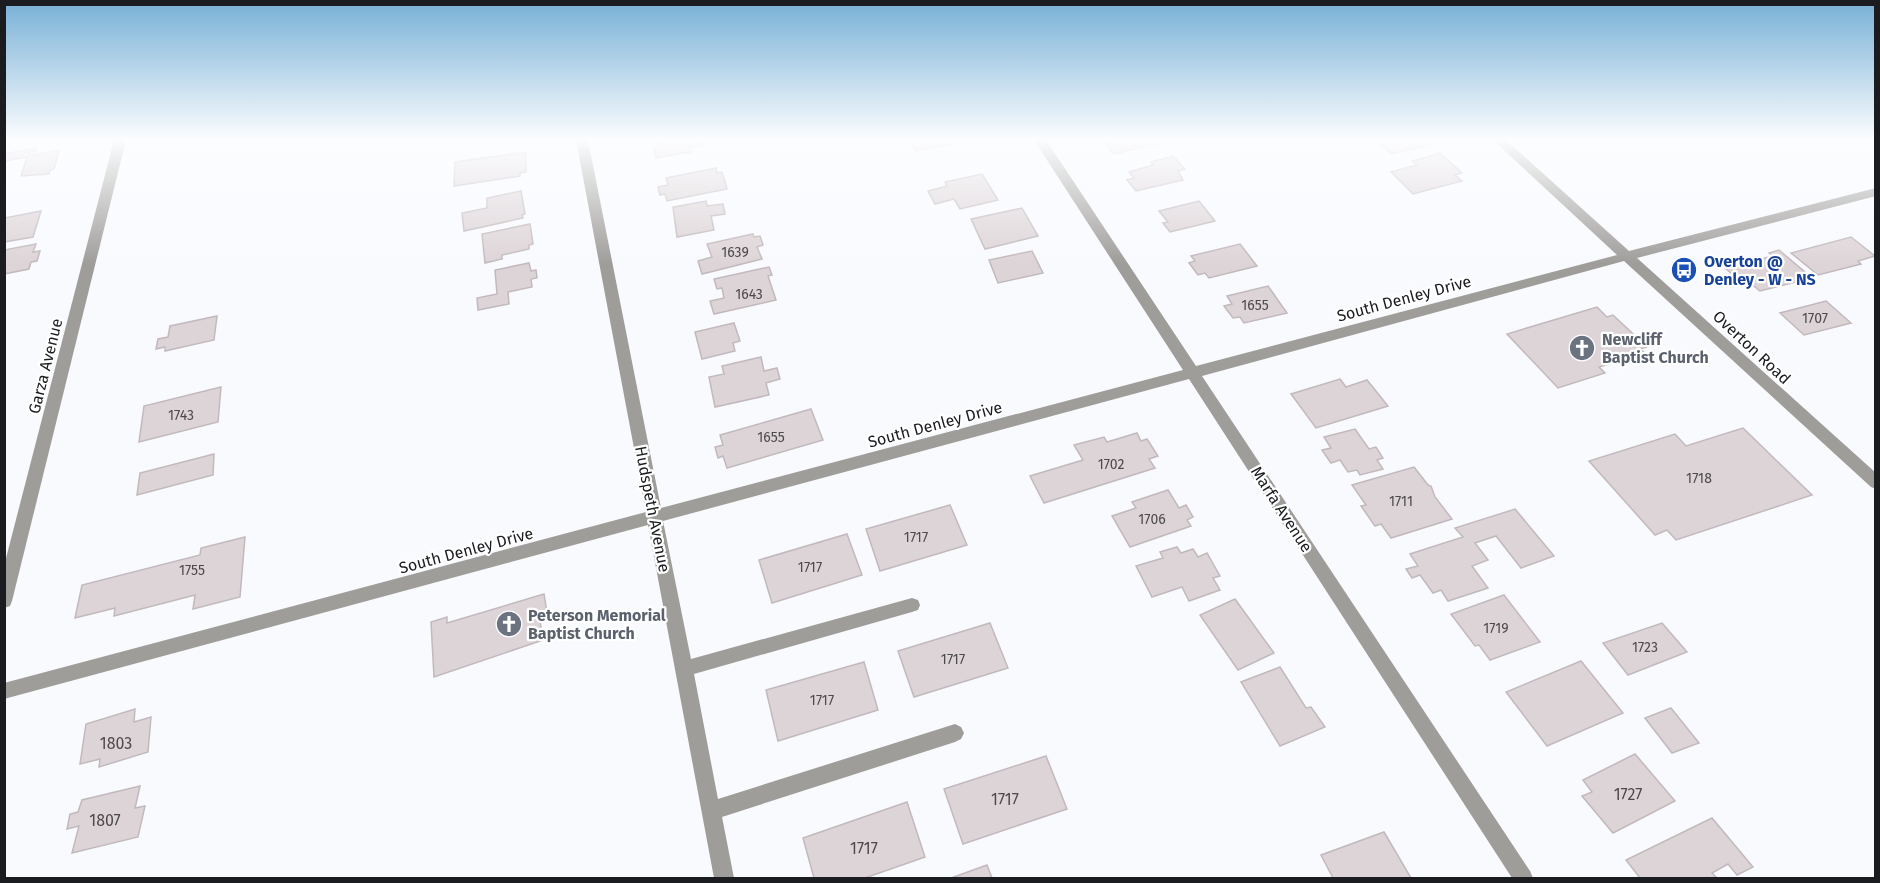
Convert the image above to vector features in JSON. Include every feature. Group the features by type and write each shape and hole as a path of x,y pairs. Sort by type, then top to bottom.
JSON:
{"street":[{"name":"Garza Avenue","path":"4,601 110,181"},
{"name":"Hudspeth Avenue","path":"590,181 724,879"},
{"name":"Marfa Avenue","path":"1067,181 1523,879"},
{"name":"Overton Road","path":"1545,181 1875,483"},
{"name":"South Denley Drive","path":"4,691 1628,256 1875,192"},
{"path":"683,669 912,605"},
{"path":"710,812 955,733"}],"building":[{"path":"454,181 486,181 454,186"},
{"path":"667,181 725,181 727,189 667,201 665,194 660,195 658,187 668,185"},
{"path":"986,181 998,200 960,209 954,199 935,204 928,191 947,186 945,182"},
{"path":"1128,181 1178,181 1136,191"},
{"path":"1400,181 1461,181 1413,194"},
{"path":"521,191 525,214 522,215 523,218 464,231 462,213 487,208 487,198"},
{"path":"706,201 707,206 723,204 725,214 711,216 714,230 677,237 673,207"},
{"path":"1199,201 1215,221 1170,232 1163,223 1168,222 1159,211"},
{"path":"1022,208 1038,236 985,249 971,219"},
{"path":"41,211 33,237 4,242 4,218"},
{"path":"530,224 533,244 529,245 529,249 502,255 502,259 485,263 482,234"},
{"path":"753,234 754,237 760,236 763,245 757,247 762,259 702,274 698,261 712,257 707,244"},
{"path":"1851,237 1875,256 1858,261 1861,264 1818,275 1791,253"},
{"path":"36,244 33,252 40,251 37,261 31,262 29,269 4,274 4,250"},
{"path":"1240,244 1257,266 1209,278 1205,273 1198,275 1189,263 1195,261 1191,256"},
{"path":"1779,250 1812,278 1760,291 1750,283 1743,284 1725,268 1773,256 1769,253"},
{"path":"1032,251 1043,273 998,283 989,260"},
{"path":"529,263 531,271 536,270 537,278 531,279 532,287 508,292 509,304 478,310 477,298 497,294 495,270"},
{"path":"769,267 772,275 768,276 776,300 714,314 710,301 724,298 722,288 717,289 714,279"},
{"path":"1268,286 1287,313 1244,323 1240,317 1233,318 1224,306 1232,304 1227,296"},
{"path":"1826,301 1851,323 1804,335 1780,313"},
{"name":"Newcliff Baptist Church","path":"1597,307 1607,317 1613,315 1647,347 1640,349 1645,353 1599,367 1605,373 1558,388 1507,334"},
{"path":"217,316 214,340 165,351 165,347 156,349 158,339 168,337 170,326"},
{"path":"734,323 740,341 733,343 735,351 702,359 695,332"},
{"path":"761,357 764,371 777,368 780,379 766,383 769,395 715,407 709,377 724,374 722,366"},
{"path":"1340,379 1346,387 1367,380 1388,406 1316,428 1291,394"},
{"path":"221,387 218,422 139,442 144,406"},
{"path":"811,409 823,440 727,468 723,456 718,458 715,447 723,445 720,435"},
{"path":"1743,428 1812,495 1676,540 1667,530 1655,535 1589,461 1675,434 1686,446"},
{"path":"1355,429 1369,449 1376,447 1383,458 1377,460 1383,469 1360,475 1357,470 1348,472 1340,460 1331,463 1322,450 1331,448 1324,437"},
{"path":"1137,433 1141,441 1147,439 1158,456 1149,459 1155,468 1044,503 1030,476 1083,460 1074,445 1104,437 1107,442"},
{"path":"214,454 213,475 137,495 140,473"},
{"path":"1414,467 1431,486 1435,497 1452,519 1391,538 1381,524 1375,526 1361,506 1366,505 1352,485"},
{"path":"1168,490 1179,508 1186,505 1193,517 1187,520 1191,526 1130,547 1112,516 1136,508 1132,502"},
{"path":"950,505 967,545 880,571 866,529"},
{"path":"1515,509 1554,556 1521,568 1496,536 1475,543 1488,560 1472,566 1488,588 1448,601 1441,590 1433,593 1420,575 1412,578 1406,569 1418,566 1410,554 1463,537 1455,528"},
{"path":"847,534 862,575 772,603 759,560"},
{"path":"245,537 240,597 193,609 195,595 114,616 115,608 75,618 82,585 200,555 201,548"},
{"path":"1177,547 1181,553 1193,549 1198,557 1207,553 1220,576 1213,578 1220,590 1189,601 1182,587 1152,597 1136,566 1163,558 1160,552"},
{"path":"544,594 548,619 540,621 543,640 434,677 431,622 447,617 447,623"},
{"path":"1504,595 1540,642 1490,660 1479,645 1475,646 1451,614"},
{"path":"1235,599 1274,653 1238,670 1200,615"},
{"path":"990,623 1008,668 914,697 898,651"},
{"path":"1662,623 1687,652 1628,675 1603,643"},
{"path":"1581,661 1623,713 1547,746 1506,692"},
{"path":"864,662 878,710 778,741 766,690"},
{"path":"1280,667 1306,708 1311,707 1325,727 1280,746 1241,682"},
{"path":"1671,708 1699,743 1672,753 1645,718"},
{"path":"135,709 134,722 151,717 148,752 99,767 100,759 80,764 86,724"},
{"path":"1635,754 1675,801 1613,833 1582,796 1592,792 1583,780"},
{"path":"1046,756 1067,809 963,844 944,789"},
{"path":"140,786 135,808 145,806 138,837 72,853 79,826 67,829 70,814 78,812 82,800"},
{"path":"907,802 925,857 865,878 814,878 803,838"},
{"path":"1712,818 1753,867 1737,875 1728,864 1712,873 1717,878 1640,878 1626,860"},
{"path":"1384,832 1411,878 1333,878 1321,855"},
{"path":"987,865 992,878 951,878"}],"place":[{"name":"Overton @ Denley - W - NS","path":"1684,270"},
{"name":"Newcliff Baptist Church","path":"1582,348"},
{"name":"Peterson Memorial Baptist Church","path":"509,624"}]}
